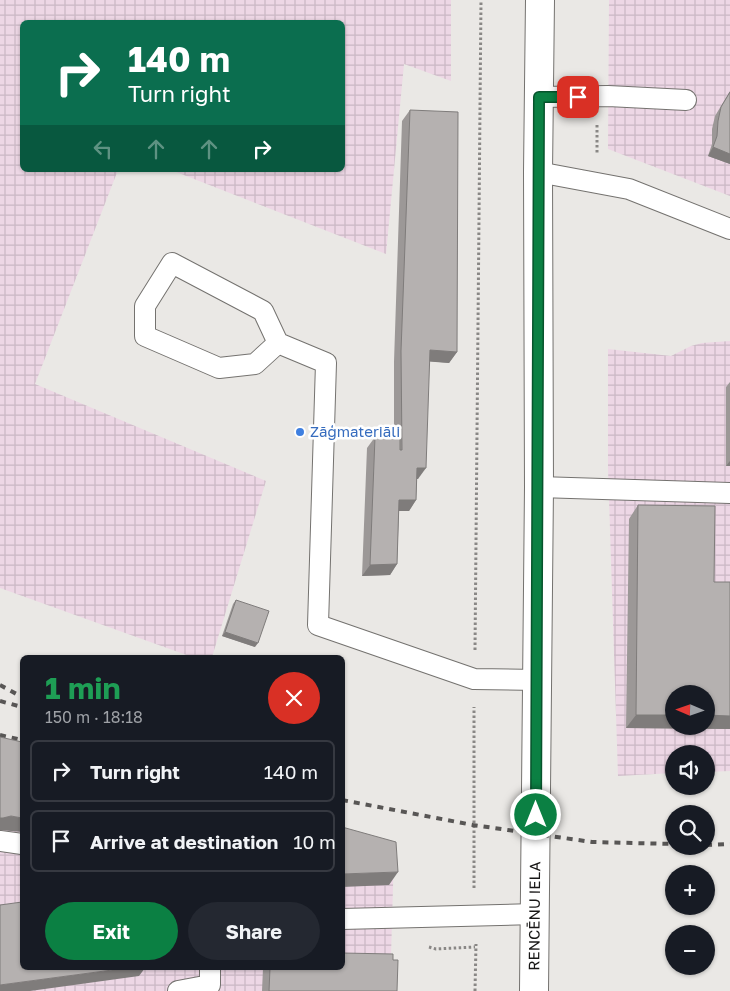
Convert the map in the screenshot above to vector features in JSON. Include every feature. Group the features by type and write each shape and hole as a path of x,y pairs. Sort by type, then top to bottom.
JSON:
{"street":[{"name":"RENCĒNU IELA","path":"534,991 539,487 538,172 540,0"}],"lane":[{"path":"539,97 608,96 686,100"},
{"path":"538,172 630,189 730,229"},
{"path":"278,342 255,364 219,368 145,336 145,306 172,263 263,311 278,342 326,363 318,625 474,679 537,680"},
{"path":"539,487 730,493"},
{"path":"0,841 20,844"},
{"path":"345,919 535,914"},
{"path":"178,991 210,981"}],"path":[{"path":"475,991 474,679 481,0"}],"shaded area":[{"path":"0,0 451,0 451,81 404,64 386,254 176,172 345,172 345,20 20,20 20,172 117,172 35,384 266,481 213,655 186,655 0,588"},
{"path":"609,0 730,0 730,196 608,149"},
{"path":"730,341 730,771 715,772 715,745 665,745 665,773 618,776 608,468 608,349 671,356 702,343"},
{"path":"0,746 20,751 20,970 345,970 345,838 394,852 390,991 0,991"}],"building":[{"path":"730,92 730,154 713,147 717,136 721,107"},
{"path":"410,110 458,112 457,352 430,350 426,468 417,468 416,500 399,500 397,564 370,565 375,437 400,438 400,450 402,450 401,351"},
{"path":"638,505 715,506 714,582 730,582 730,716 715,715 715,685 665,685 665,715 636,715"},
{"path":"236,600 269,611 258,643 225,632"},
{"path":"0,737 20,742 20,818 11,816 0,818"},
{"path":"345,828 396,842 398,872 345,874"},
{"path":"20,902 20,970 112,970 0,985 0,905"},
{"path":"345,953 393,954 393,960 398,960 397,991 269,991 270,970 345,970"}],"railway":[{"path":"0,685 20,696"},
{"path":"0,701 20,706"},
{"path":"0,735 20,740"},
{"path":"345,801 473,825 592,842 665,844"},
{"path":"715,845 730,844"}],"place":[{"name":"Zāģmateriāli","path":"300,432"}],"route":[{"path":"536,815 539,487 539,97 578,97"}]}
